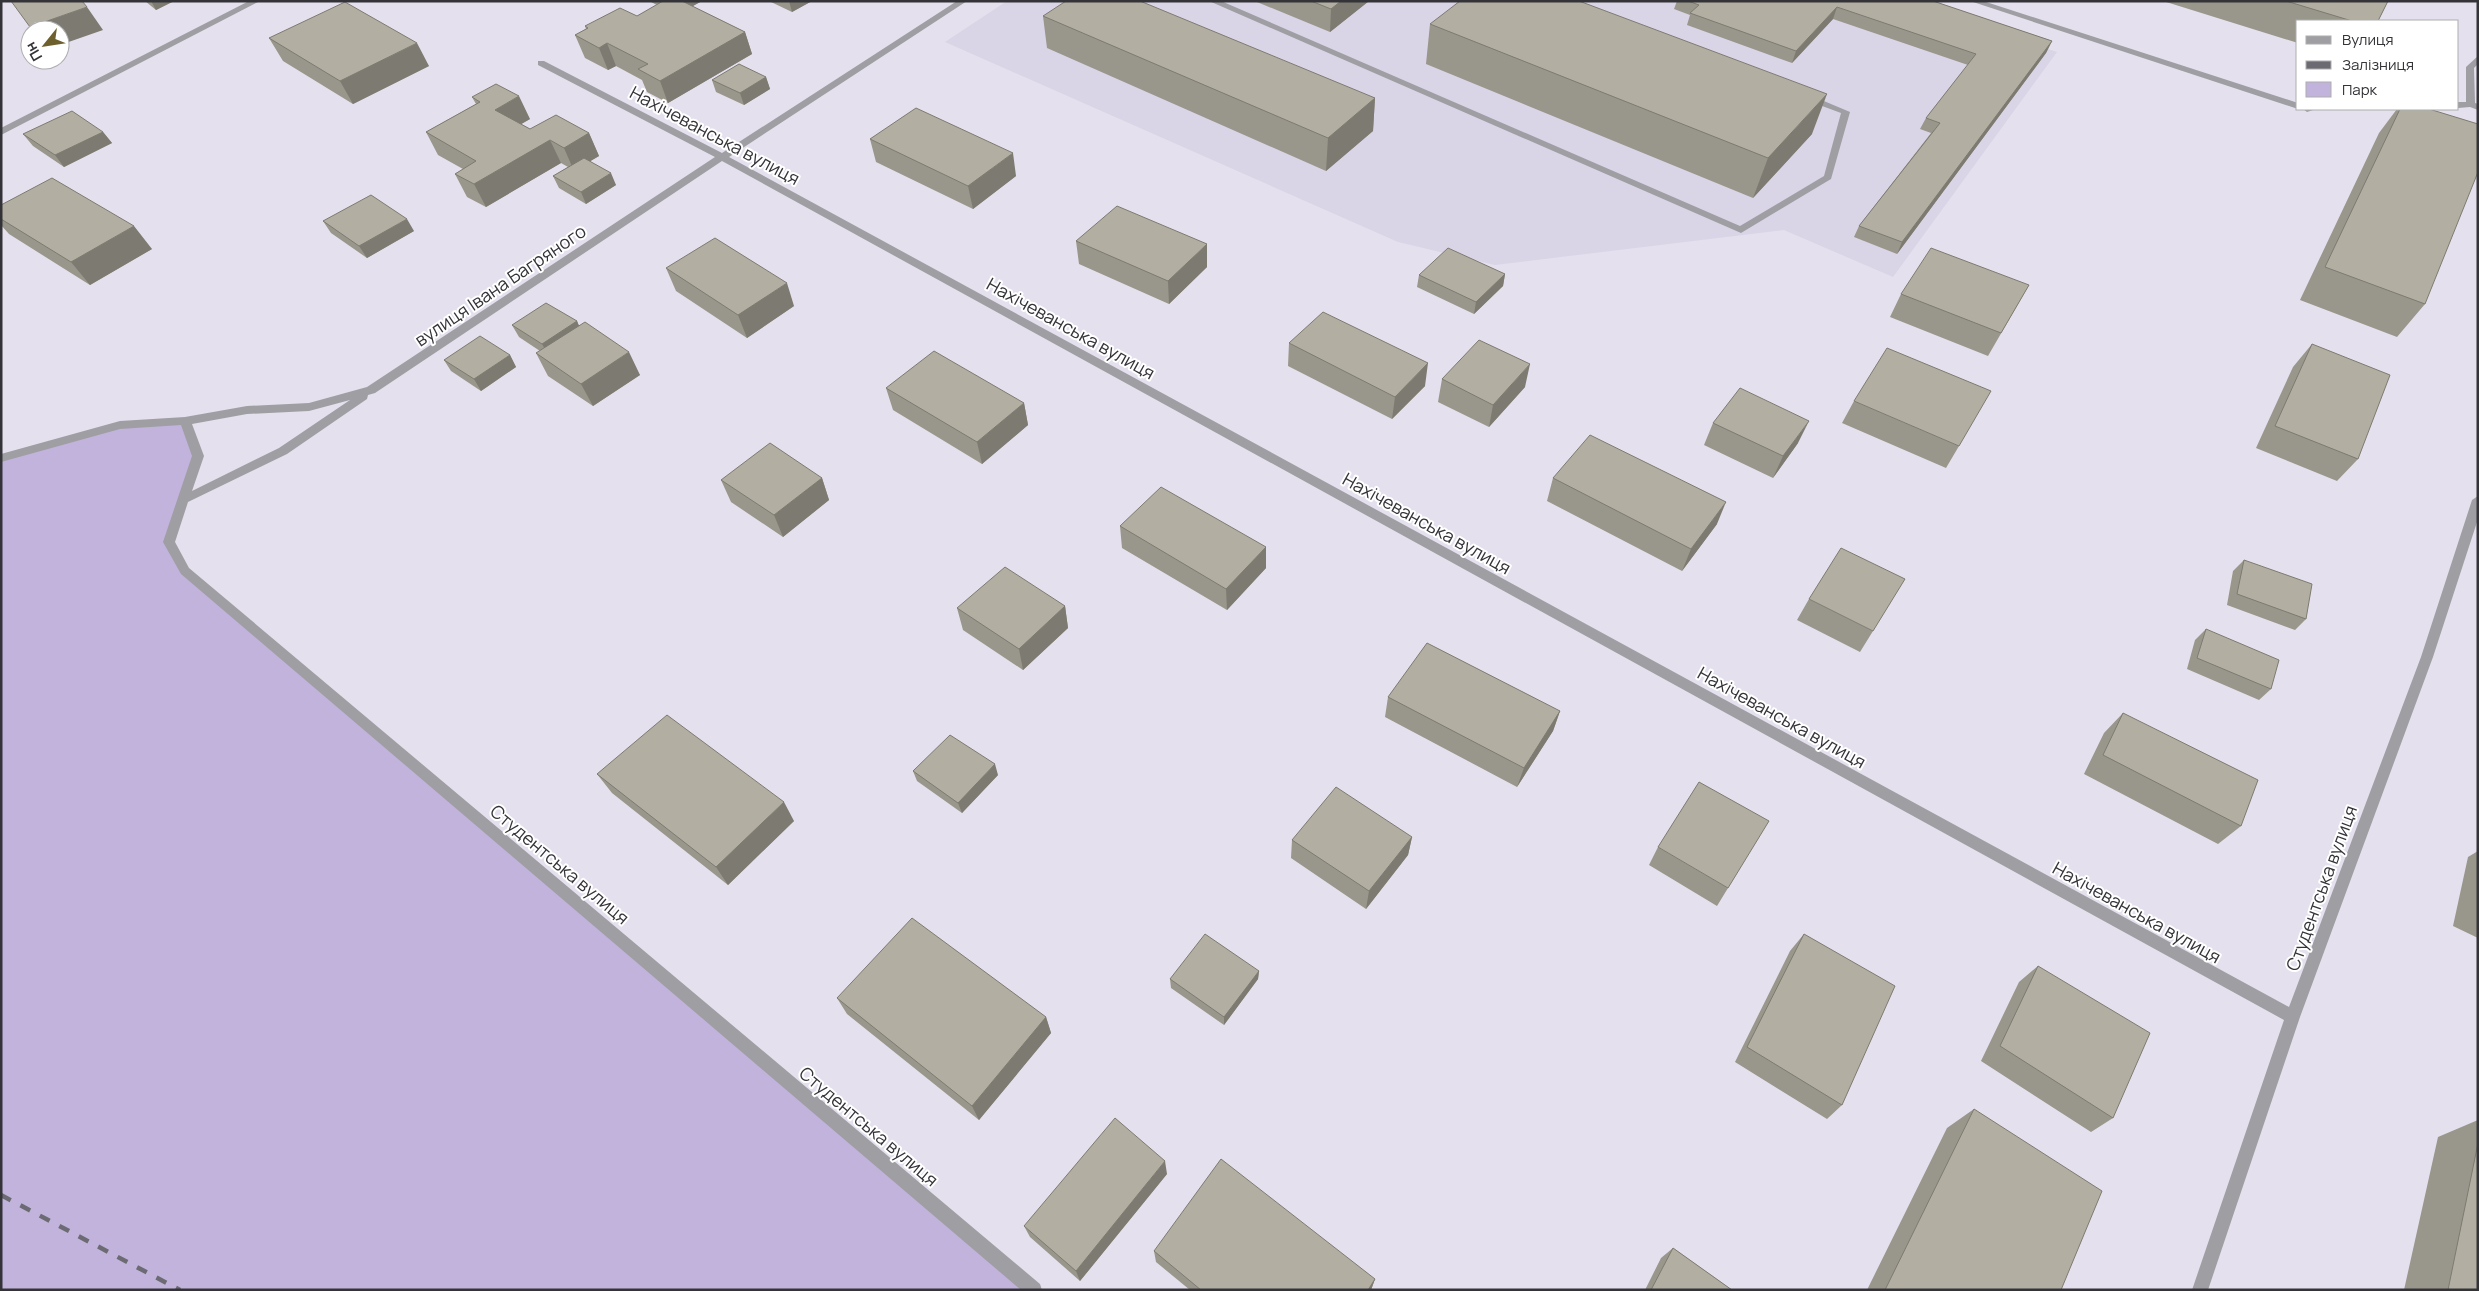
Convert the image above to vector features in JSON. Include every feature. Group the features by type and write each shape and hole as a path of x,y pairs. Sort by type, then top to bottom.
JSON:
{"street":[{"path":"1,132 256,1"},
{"name":"вулиця Івана Багряного","path":"1,458 120,425 185,421 247,410 309,406 371,390 722,157 963,1"},
{"path":"1213,1 1741,230 1828,177 1846,112 1800,94"},
{"path":"1974,1 2296,105"},
{"path":"2459,105 2474,106 2470,68 2478,59"},
{"name":"Нахічеванська вулиця","path":"541,63 722,157 2293,1017"},
{"path":"185,499 283,451 371,390"},
{"name":"Студентська вулиця","path":"185,421 198,456 169,542 185,572 1034,1290"},
{"name":"Студентська вулиця","path":"2200,1290 2293,1017 2427,657 2478,500"}],"shaded area":[{"path":"1007,1 1902,1 2057,52 1893,277 1784,230 1495,265 1398,242 945,42"}],"green space":[{"path":"185,421 198,456 169,542 185,571 1034,1290 1,1290 1,458 120,425"}],"building":[{"path":"11,1 82,1 87,7 50,20 25,20"},
{"path":"663,1 682,1 745,32 660,81 638,69 648,64 607,43 599,48 575,35 588,28 585,26 620,8 637,16"},
{"path":"1066,1 1140,1 1375,98 1328,138 1043,16"},
{"path":"1311,1 1341,1 1331,9"},
{"path":"1460,1 1579,1 1827,94 1768,158 1430,24"},
{"path":"1688,1 1933,1 2052,41 1902,242 1859,226 1940,123 1926,118 1976,54 1837,7 1796,51 1690,13 1699,5"},
{"path":"2286,1 2388,1 2378,20 2349,20"},
{"path":"345,2 417,43 340,81 269,38"},
{"path":"739,64 766,77 740,93 712,80"},
{"path":"496,84 519,96 495,110 530,129 556,115 589,133 564,148 550,140 474,184 455,174 476,161 426,132 480,102 472,97"},
{"path":"916,108 1013,153 968,186 870,139"},
{"path":"2400,110 2432,110 2478,124 2478,172 2425,304 2325,267"},
{"path":"72,111 103,132 55,155 23,134"},
{"path":"584,158 611,173 581,192 553,176"},
{"path":"52,178 134,226 71,262 1,219 1,205"},
{"path":"371,195 407,219 359,246 323,221"},
{"path":"1117,206 1207,244 1168,281 1076,241"},
{"path":"715,238 787,283 738,315 666,268"},
{"path":"1448,248 1505,274 1476,302 1419,275"},
{"path":"1931,248 2029,285 2001,333 1901,294"},
{"path":"546,303 577,321 542,344 512,325"},
{"path":"1323,312 1428,363 1395,397 1289,343"},
{"path":"585,322 629,352 581,384 536,353"},
{"path":"480,336 510,355 474,379 444,360"},
{"path":"1479,340 1530,364 1493,405 1442,379"},
{"path":"2312,344 2390,375 2358,459 2275,426"},
{"path":"1887,348 1991,391 1959,446 1854,401"},
{"path":"934,351 1024,403 977,442 886,388"},
{"path":"1740,388 1809,421 1783,456 1713,423"},
{"path":"1590,435 1726,502 1691,549 1553,478"},
{"path":"770,443 822,478 774,515 721,480"},
{"path":"1161,487 1266,547 1226,589 1120,526"},
{"path":"1841,548 1905,579 1873,631 1809,599"},
{"path":"2244,560 2312,584 2306,619 2237,594"},
{"path":"1005,567 1065,606 1019,649 957,608"},
{"path":"2206,629 2279,660 2271,689 2197,658"},
{"path":"1427,643 1560,711 1524,768 1388,697"},
{"path":"2123,713 2258,780 2241,826 2103,755"},
{"path":"667,715 784,802 716,867 597,774"},
{"path":"950,735 995,764 958,803 913,771"},
{"path":"1699,782 1769,821 1728,888 1658,847"},
{"path":"1336,787 1412,837 1369,891 1292,840"},
{"path":"912,918 1046,1017 972,1106 837,998"},
{"path":"1205,934 1259,971 1224,1017 1170,979"},
{"path":"1804,934 1895,986 1842,1105 1747,1047"},
{"path":"2038,966 2150,1033 2113,1118 2000,1046"},
{"path":"1974,1109 2102,1191 2061,1290 1885,1290"},
{"path":"1115,1118 1165,1161 1076,1271 1024,1226"},
{"path":"2478,1143 2478,1290 2448,1290"},
{"path":"1221,1159 1375,1279 1368,1290 1201,1290 1154,1251"},
{"path":"1673,1248 1732,1290 1651,1290"}],"railway":[{"path":"1,1195 180,1290"}]}
